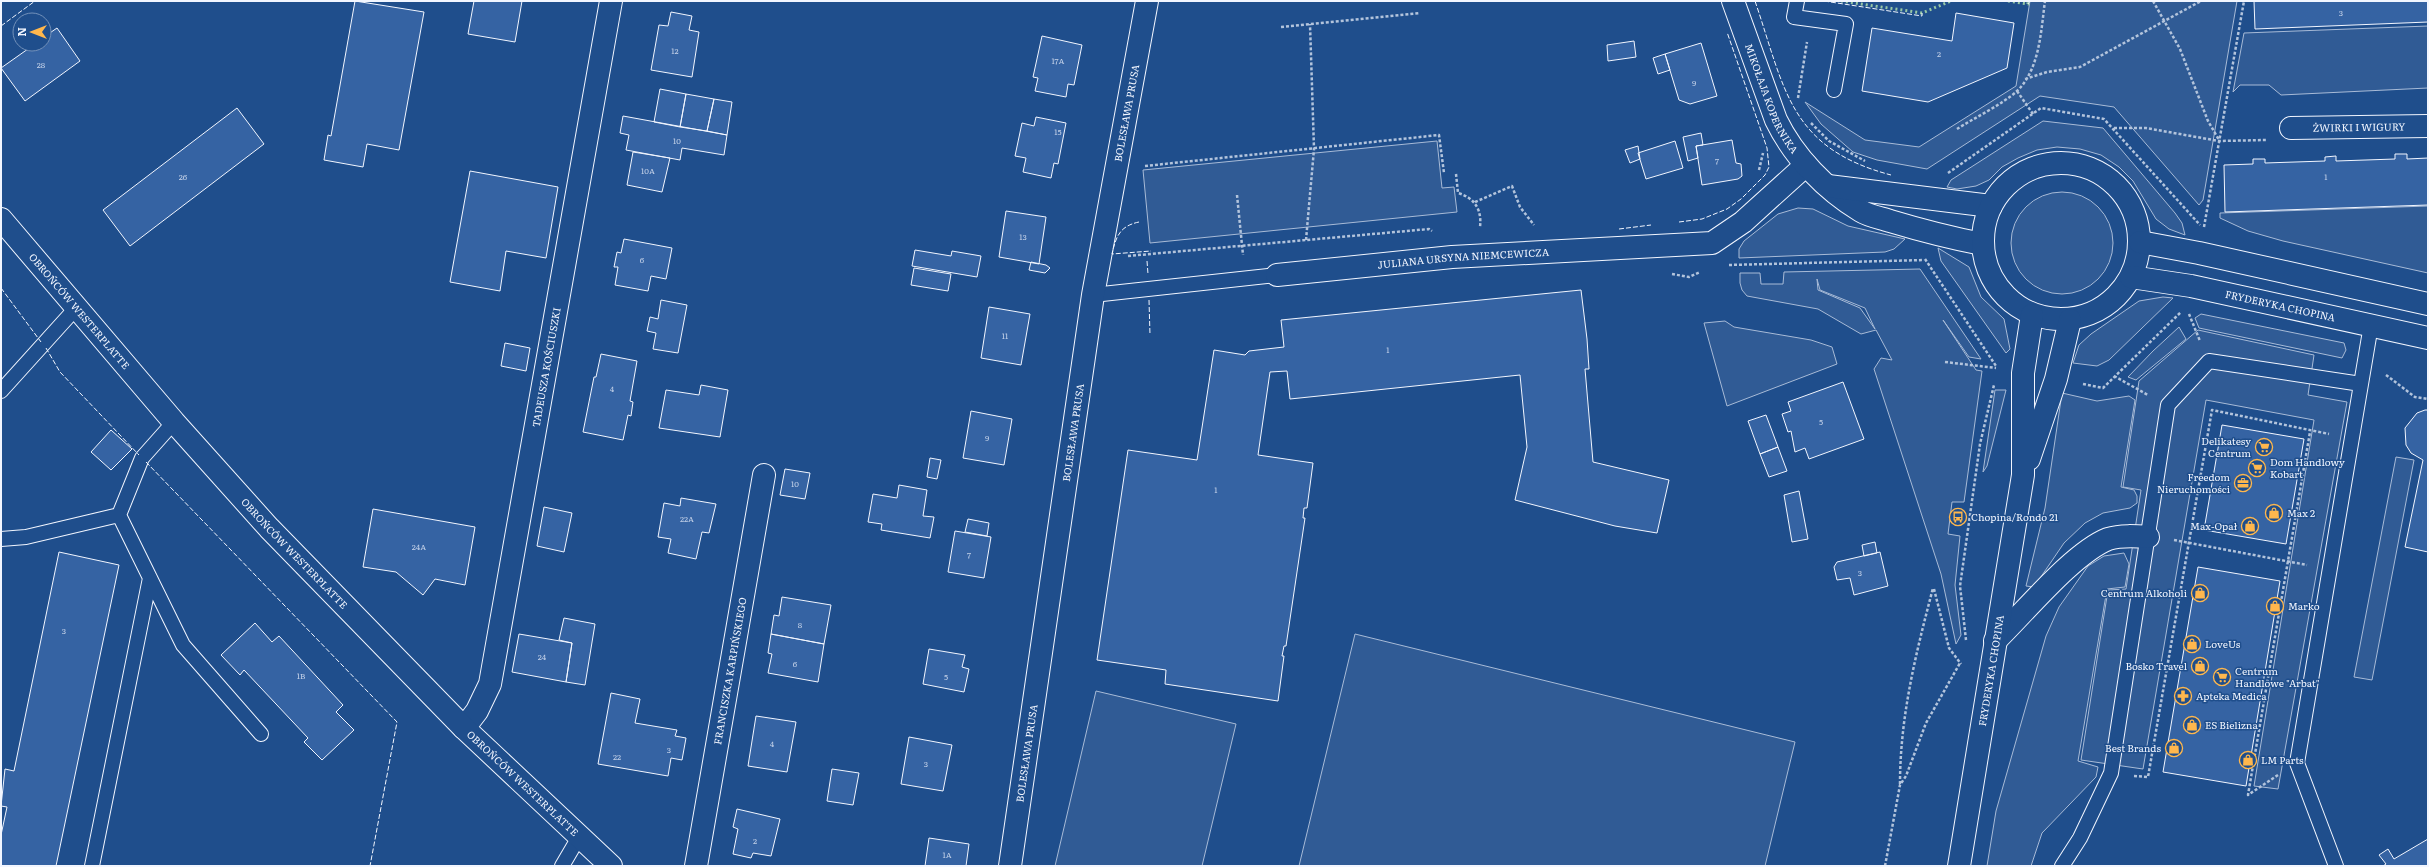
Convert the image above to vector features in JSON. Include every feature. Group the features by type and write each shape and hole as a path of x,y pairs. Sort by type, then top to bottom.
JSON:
{"street":[{"name":"TADEUSZA KOŚCIUSZKI","path":"464,728 477,711 490,684 611,1"},
{"name":"BOLESŁAWA PRUSA","path":"1010,866 1093,295 1147,1"},
{"name":"MIKOŁAJA KOPERNIKA","path":"1733,1 1776,120 1784,136 1806,165 1828,186 1862,212 1929,233 1982,244"},
{"name":"ŻWIRKI I WIGURY","path":"2290,128 2428,126"},
{"path":"2056,163 2077,164 2097,171 2119,189 2128,200 2137,220 2140,242 2138,260 2131,277 2120,293 2106,306 2089,315 2070,320 2051,320 2032,315 2012,304 1996,287 1986,267 1982,244 1984,224 1991,206 2002,189 2018,176 2036,167 2056,163"},
{"name":"JULIANA URSYNA NIEMCEWICZA","path":"1277,275 1452,257 1712,243 1743,222 1806,165"},
{"path":"1828,186 1936,197 1991,206"},
{"name":"OBROŃCÓW WESTERPLATTE","path":"1,219 174,422 275,534 464,728 611,866"},
{"path":"2140,242 2198,253 2428,304"},
{"name":"FRYDERYKA CHOPINA","path":"2131,277 2191,286 2428,338"},
{"name":"FRYDERYKA CHOPINA","path":"1959,866 2023,475 2023,373 2032,315"},
{"name":"FRYDERYKA CHOPINA","path":"2023,475 2056,379 2070,320"},
{"name":"FRANCISZKA KARPIŃSKIEGO","path":"696,866 764,475"},
{"path":"1996,641 2089,549 2110,539 2128,536 2148,537"}],"lane":[{"path":"1797,1 1794,17 1846,24 1834,90"},
{"name":"JULIANA URSYNA NIEMCEWICZA","path":"1093,295 1277,275"},
{"path":"2,386 76,308"},
{"path":"2336,866 2297,763 2371,325"},
{"path":"2062,866 2080,838 2111,773 2168,405 2209,361 2361,384"},
{"path":"174,422 142,458 119,515 183,645 261,734"},
{"path":"1,539 26,537 119,515"},
{"path":"92,866 150,578"},
{"path":"562,866 579,837"}],"path":[{"path":"1957,129 2017,90 2025,79 2037,54 2045,1"},
{"path":"2153,1 2180,49 2208,121 2219,141"},
{"path":"2025,79 2047,72 2080,67 2201,1"},
{"path":"2198,253 2204,228 2244,1"},
{"path":"1281,27 1420,13"},
{"path":"1798,100 1811,19"},
{"path":"1306,240 1314,149 1310,24"},
{"path":"2017,90 2033,114"},
{"path":"1936,197 1942,177 2042,108 2104,119 2114,128 2191,217 2204,228 2211,229"},
{"path":"2114,128 2146,128 2219,141 2288,140 2290,128"},
{"path":"1116,170 1440,135 1444,173"},
{"path":"1756,176 1761,165 1764,147"},
{"path":"1456,174 1458,193 1475,202 1481,217 1480,232"},
{"path":"1475,202 1512,186 1528,220 1537,228"},
{"path":"1237,195 1245,279"},
{"path":"1100,259 1429,229 1434,232"},
{"path":"1929,233 1925,260 1998,368 1996,376"},
{"path":"1725,265 1925,260"},
{"path":"2103,388 2186,307 2209,361"},
{"path":"2365,360 2415,397 2428,399"},
{"path":"1945,362 1998,368"},
{"path":"2114,376 2168,405"},
{"path":"1966,644 1960,586 1980,444 1994,383"},
{"path":"2111,773 2148,777 2212,410 2310,432 2352,438"},
{"path":"2297,763 2248,795 2310,432"},
{"path":"2148,537 2189,542 2329,568"},
{"path":"1885,866 1900,785 1900,752 1906,702 1917,648 1934,588 1949,648 1964,669 1965,663"},
{"path":"1900,785 1906,776 1926,723 1960,663"},
{"path":"2167,667 2180,670"},
{"path":"2263,683 2267,684"}],"shaded area":[{"path":"2030,1 2237,1 2203,200 2199,205 2114,107 2040,96 1927,169 1877,160 1853,152 1821,124 1805,102 1865,140 1919,147 2016,86"},
{"path":"2428,26 2428,88 2281,95 2269,85 2240,85 2233,92 2244,33"},
{"path":"2043,121 2103,128 2175,213 2182,223 2185,235 2169,229 2156,219 2133,181 2119,167 2101,155 2080,149 2057,147 2037,150 2002,167 1989,180 1976,186 1957,189 1947,187 1951,180"},
{"path":"1437,141 1442,188 1454,187 1457,212 1150,243 1143,170"},
{"path":"2062,192 2081,196 2098,207 2109,224 2113,243 2109,262 2098,279 2081,290 2062,294 2043,290 2026,279 2015,262 2011,243 2015,224 2026,207 2043,196"},
{"path":"2428,206 2428,273 2283,241 2248,231 2220,218 2220,213"},
{"path":"1798,208 1813,209 1848,226 1905,239 1894,249 1885,252 1739,258 1739,249 1744,241 1778,214"},
{"path":"1938,248 1969,267 1981,297 2004,319 2010,349 2006,353 1941,261"},
{"path":"1920,269 1981,359 1969,357 1943,320 1976,370 1982,371 1964,502 1952,502 1948,534 1960,536 1955,585 1961,635 1956,644 1941,574 1874,369 1881,358 1892,360 1876,330 1861,334 1818,309 1747,296 1742,290 1740,273 1760,273 1761,284 1783,284 1784,272","holes":["1817,279 1820,290 1865,308 1875,329 1860,308 1818,290"]},
{"path":"2163,297 2173,298 2109,360 2097,366 2073,363 2079,345 2091,334 2139,301"},
{"path":"2201,314 2344,343 2346,350 2342,358 2199,328 2195,318"},
{"path":"1725,321 1734,327 1811,340 1832,347 1837,364 1727,406 1704,323"},
{"path":"2179,327 2186,339 2136,380 2128,377 2153,351"},
{"path":"2198,330 2314,355 2308,395 2347,402 2278,789 2254,786 2314,420 2206,400 2143,769 2081,760 2108,590 2126,589 2141,490 2123,487 2139,381"},
{"path":"1995,390 2006,390 1987,466 1983,472"},
{"path":"2062,393 2097,401 2129,396 2135,400 2121,487 2134,490 2137,496 2137,503 2130,508 2103,513 2085,523 2064,543 2034,587 2026,586 2045,508"},
{"path":"2396,457 2414,460 2372,680 2354,677"},
{"path":"2124,553 2129,564 2125,587 2107,589 2078,761 2098,767 2096,777 2042,833 2031,866 1987,866 1996,811 2046,636 2059,607 2088,566 2104,556"},
{"path":"1355,634 1795,742 1765,866 1299,866"},
{"path":"1096,691 1236,724 1202,866 1055,866"}],"building":[{"path":"355,1 424,12 399,150 367,144 363,167 324,160 328,135 331,136"},
{"path":"474,1 522,1 515,42 468,34"},
{"path":"2254,1 2428,1 2428,22 2255,29"},
{"path":"671,12 692,16 689,30 699,32 692,77 651,70 659,25 668,26"},
{"path":"1956,13 2014,23 2007,68 1928,102 1862,91 1872,28 1952,41"},
{"path":"57,28 80,61 25,101 1,68 24,52 52,52 52,31"},
{"path":"1042,36 1082,45 1074,85 1068,84 1066,97 1035,91 1038,78 1033,77"},
{"path":"1634,41 1636,57 1608,61 1607,45"},
{"path":"1701,43 1717,96 1690,104 1679,100 1665,54"},
{"path":"1665,54 1670,70 1658,74 1653,58"},
{"path":"660,89 686,94 680,127 654,122"},
{"path":"686,94 714,99 707,131 680,127"},
{"path":"714,99 732,102 727,135 707,131"},
{"path":"237,108 264,144 130,246 103,210"},
{"path":"623,116 727,135 724,155 682,148 680,160 626,150 629,135 620,133"},
{"path":"1036,117 1066,123 1058,164 1054,163 1051,178 1023,172 1026,158 1015,156 1022,123 1034,126"},
{"path":"1701,133 1703,145 1696,146 1698,158 1688,161 1683,137"},
{"path":"1732,140 1736,163 1741,164 1742,176 1738,179 1702,185 1696,146"},
{"path":"1675,141 1683,168 1646,179 1638,153"},
{"path":"1638,146 1640,159 1630,163 1625,150"},
{"path":"633,152 670,158 662,192 627,185"},
{"path":"2395,154 2407,154 2407,159 2428,158 2428,205 2225,212 2224,165 2253,164 2253,159 2265,159 2265,163 2325,161 2325,157 2336,156 2336,161 2395,159"},
{"path":"470,171 558,187 546,258 506,251 500,291 450,282"},
{"path":"1006,211 1046,217 1039,264 999,257"},
{"path":"624,239 672,248 666,279 651,276 648,291 615,285 618,267 614,267 617,252 621,253"},
{"path":"915,250 951,256 952,251 981,256 977,277 912,266"},
{"path":"1031,262 1046,265 1050,268 1045,273 1029,270"},
{"path":"914,268 951,274 948,291 911,285"},
{"path":"1581,290 1587,339 1589,369 1585,369 1593,462 1669,480 1657,533 1615,526 1515,500 1527,447 1520,375 1290,399 1287,371 1270,372 1258,455 1313,463 1307,508 1304,508 1303,518 1305,518 1286,646 1284,646 1282,656 1284,656 1278,701 1165,684 1166,670 1097,660 1128,450 1197,460 1214,350 1245,355 1249,351 1284,347 1281,320"},
{"path":"661,300 687,305 678,353 653,349 656,333 647,331 650,317 658,319"},
{"path":"989,307 1030,314 1021,365 981,358"},
{"path":"505,343 530,348 526,371 501,366"},
{"path":"601,354 637,361 630,401 633,402 631,416 628,415 623,440 583,432 594,377 596,377"},
{"path":"1843,382 1864,439 1809,459 1805,448 1795,452 1791,431 1788,432 1782,414 1791,411 1788,402"},
{"path":"701,385 728,390 720,437 659,428 666,390 699,395"},
{"path":"2428,410 2428,552 2405,547 2423,460 2411,453 2406,445 2405,428 2417,413"},
{"path":"971,411 1012,419 1004,465 963,458"},
{"path":"1766,415 1778,447 1760,454 1748,421"},
{"name":"Dom Handlowy Kobart","path":"2222,425 2304,439 2286,544 2204,530"},
{"path":"111,430 132,449 111,470 91,452"},
{"path":"1778,447 1787,471 1769,477 1760,454"},
{"path":"930,458 941,460 937,479 927,477"},
{"path":"785,469 810,473 805,499 780,495"},
{"path":"899,485 927,490 923,516 934,517 930,538 881,530 882,524 868,522 873,494 897,498"},
{"path":"1799,491 1808,539 1792,542 1784,495"},
{"path":"681,498 716,504 709,533 702,532 696,559 668,553 671,539 658,537 664,503 680,506"},
{"path":"544,507 572,513 564,552 537,546"},
{"path":"373,509 475,527 465,585 435,579 423,595 396,572 363,567"},
{"path":"968,519 989,523 987,536 965,532"},
{"path":"955,531 991,537 984,578 948,572"},
{"path":"1875,542 1877,553 1864,556 1862,545"},
{"path":"59,552 119,565 56,866 1,866 1,835 7,807 1,806 5,769 14,771"},
{"path":"1880,552 1888,586 1854,595 1850,578 1837,580 1834,567 1837,562"},
{"name":"Centrum Handlowe \"Arbat\"","path":"2198,567 2280,581 2246,786 2163,772"},
{"path":"782,597 831,605 824,644 771,634 774,615 779,616"},
{"path":"564,618 595,624 585,685 566,682 572,643 559,640"},
{"path":"255,623 272,642 279,636 343,705 336,712 354,730 322,760 304,742 308,738 244,670 240,675 221,655"},
{"path":"519,634 572,643 566,682 512,672"},
{"path":"771,634 824,644 818,682 768,673 772,654 768,653"},
{"path":"929,649 965,655 962,667 969,669 964,692 923,684"},
{"path":"611,693 640,699 635,723 677,730 675,736 686,738 682,760 671,758 668,776 598,764"},
{"path":"756,716 796,722 787,772 748,766"},
{"path":"909,737 952,745 943,791 901,784"},
{"path":"832,769 859,773 853,805 827,801"},
{"path":"737,809 780,819 771,856 753,853 751,858 733,854 738,829 733,827"},
{"path":"929,838 969,844 966,866 925,866"},
{"path":"2428,839 2428,866 2383,866 2386,864 2379,855 2388,849 2394,859"}],"hedge":[{"path":"1841,1 1922,13 1951,1"},
{"path":"2008,1 2028,4 2028,1"}],"fence":[{"path":"1,26 35,1"},
{"path":"1755,1 1784,88 1796,111 1811,131 1831,149 1857,163 1891,175"},
{"path":"1824,1 1922,16 1922,13"},
{"path":"1679,222 1702,219 1727,209 1741,199 1765,175 1769,167 1767,148 1727,32"},
{"path":"1139,222 1123,229 1117,237 1112,254 1151,251"},
{"path":"1619,229 1651,225"},
{"path":"1147,261 1148,274"},
{"path":"1,288 41,342"},
{"path":"1149,300 1150,335"},
{"path":"46,348 60,372 139,455"},
{"path":"146,462 397,722 370,866"}],"place":[{"name":"Delikatesy Centrum","path":"2264,447"},
{"name":"Dom Handlowy Kobart","path":"2257,468"},
{"name":"Freedom Nieruchomości","path":"2243,483"},
{"name":"Max 2","path":"2274,513"},
{"name":"Chopina/Rondo 21","path":"1958,517"},
{"name":"Max-Opał","path":"2250,526"},
{"name":"Centrum Alkoholi","path":"2200,593"},
{"name":"Marko","path":"2275,606"},
{"name":"LoveUs","path":"2192,644"},
{"name":"Bosko Travel","path":"2200,666"},
{"name":"Centrum Handlowe \"Arbat\"","path":"2222,677"},
{"name":"Apteka Medica","path":"2183,696"},
{"name":"ES Bielizna","path":"2192,725"},
{"name":"Best Brands","path":"2174,748"},
{"name":"LM Parts","path":"2248,760"}]}
